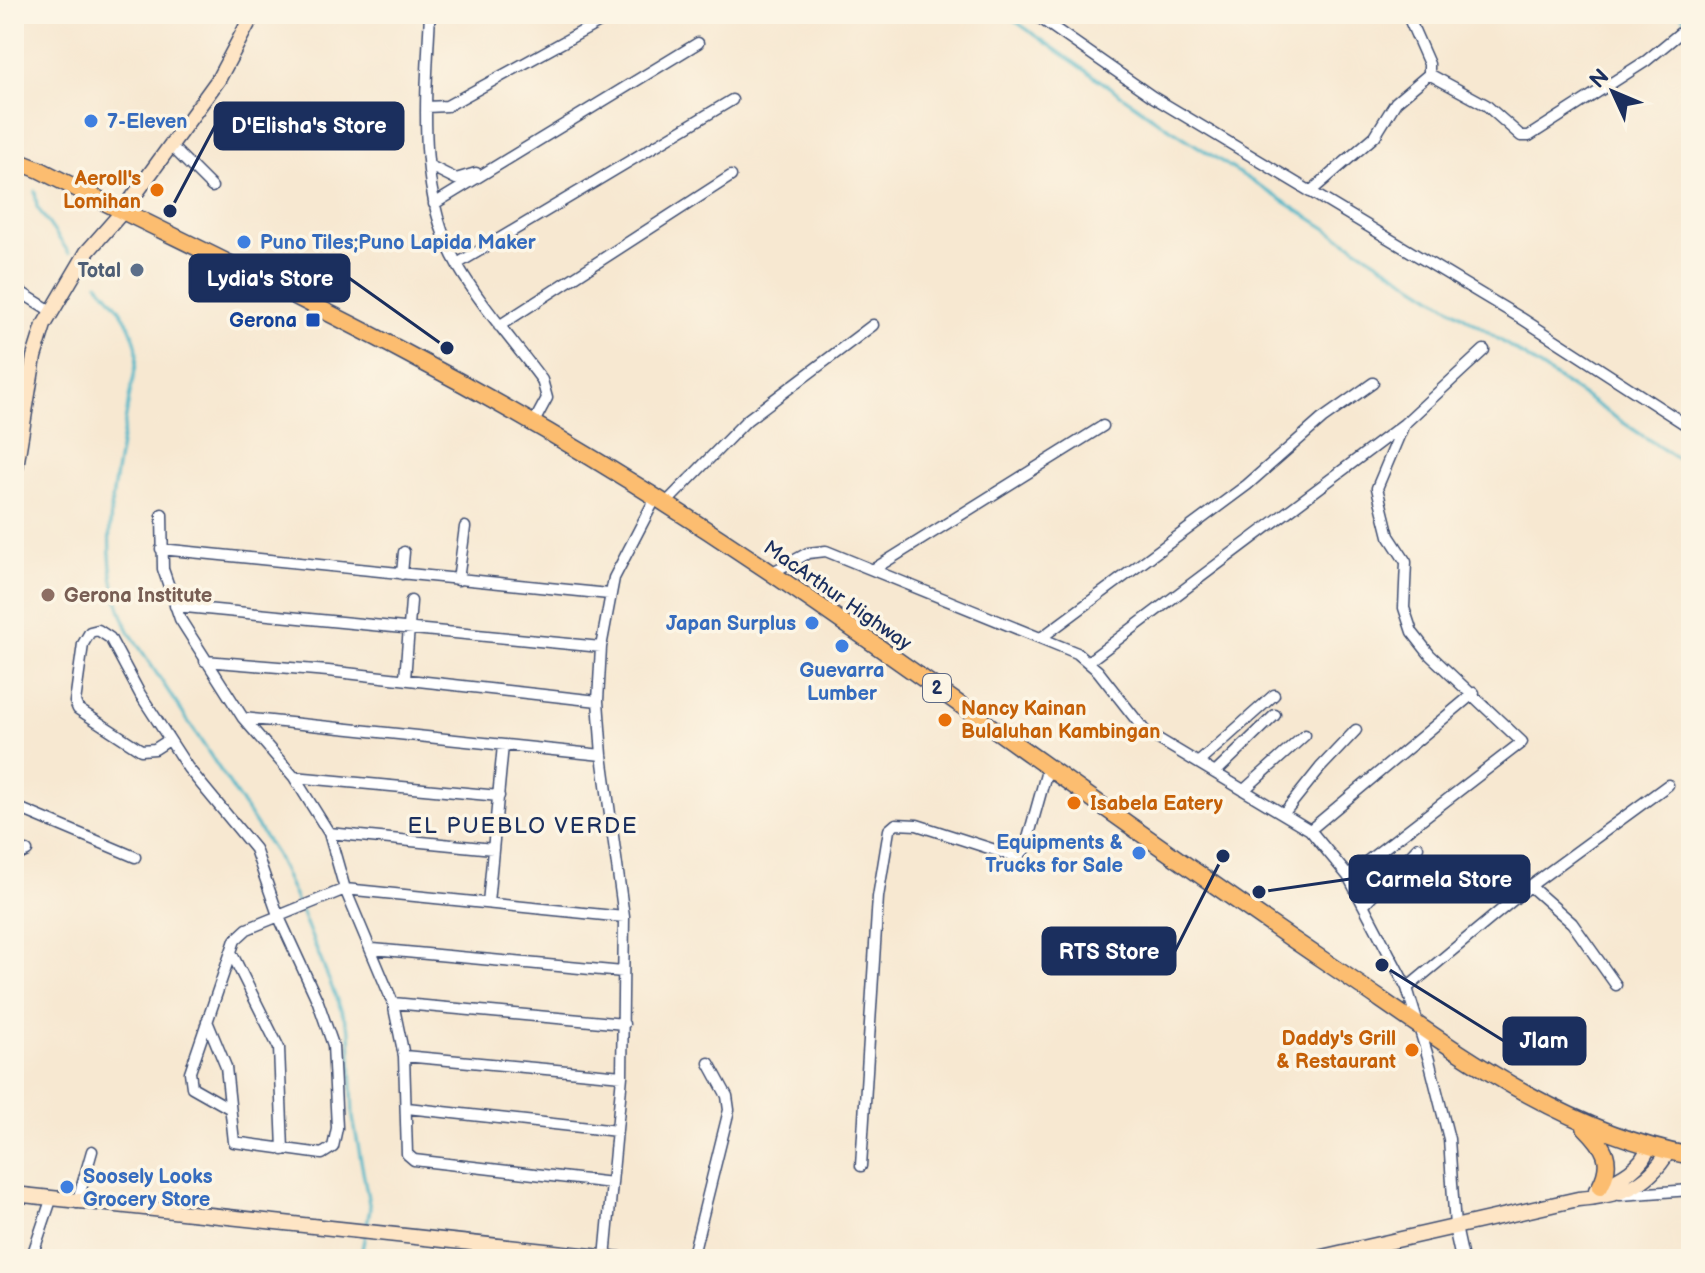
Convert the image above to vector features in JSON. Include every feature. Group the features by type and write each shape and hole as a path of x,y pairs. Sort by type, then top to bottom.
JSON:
{"highway":[{"name":"MacArthur Highway","path":"14,160 402,350 661,500 771,573 1493,1077 1579,1121 1648,1147 1691,1156"},
{"path":"1579,1121 1607,1153 1608,1166 1600,1187"}],"main road":[{"path":"14,479 38,340 51,311 87,252 123,211 218,80 253,14"},
{"path":"1578,1199 1628,1172 1646,1154 1648,1147"},
{"path":"1319,1258 1578,1199 1619,1195 1649,1176 1668,1152"},
{"path":"14,1194 610,1258"}],"street":[{"path":"430,14 427,107 434,204 457,264 499,326 542,380 546,390 544,405 533,424"},
{"path":"427,107 447,106 614,14"},
{"path":"1034,14 1165,104 1521,318 1691,428"},
{"path":"1310,192 1375,136 1396,102 1429,74 1429,64 1407,14"},
{"path":"1429,74 1486,105 1524,137 1632,70 1691,24"},
{"path":"434,204 698,43"},
{"path":"457,264 732,100"},
{"path":"170,145 212,187"},
{"path":"430,166 456,179 488,170"},
{"path":"499,326 731,176"},
{"path":"14,288 51,311"},
{"path":"610,1258 612,1183 622,1076 624,917 602,755 598,701 601,647 609,594 661,500 747,420 873,325"},
{"path":"1089,661 1404,424 1484,350"},
{"path":"1041,638 1247,485 1322,419 1373,383"},
{"path":"1348,876 1522,742 1423,647 1407,620 1403,594 1406,562 1389,536 1377,488 1404,424"},
{"path":"874,569 1103,426"},
{"path":"162,514 161,549 166,582 175,606 205,661 243,718 294,777 329,833 345,889 373,949 393,1003 404,1056 407,1154 414,1160 612,1183"},
{"path":"458,580 465,527"},
{"path":"161,549 609,594"},
{"path":"771,573 817,550 874,569 1041,638 1089,661 1145,731 1310,830 1348,876 1407,988 1443,1108 1455,1227 1462,1259"},
{"path":"402,574 404,552"},
{"path":"405,679 411,601"},
{"path":"175,606 601,647"},
{"path":"169,740 155,749 141,750 78,709 75,702 83,644 90,632 98,630 110,638 169,740 199,783 253,844 325,1017 333,1045 338,1082 333,1147 322,1154 234,1142 226,1067 207,1021"},
{"path":"205,661 598,701"},
{"path":"1310,830 1474,693"},
{"path":"1199,762 1274,695"},
{"path":"1215,773 1275,715"},
{"path":"243,718 602,755"},
{"path":"1284,813 1313,775 1356,730"},
{"path":"1244,790 1305,735"},
{"path":"488,903 503,745"},
{"path":"861,1166 878,897 889,830 896,824 917,825 1017,857 1025,849 1048,767"},
{"path":"294,777 499,796"},
{"path":"1407,988 1530,886 1668,785"},
{"path":"14,806 135,857"},
{"path":"329,833 493,849"},
{"path":"1364,904 1418,847"},
{"path":"14,857 27,851"},
{"path":"1530,886 1572,923 1616,985"},
{"path":"229,1108 196,1090 189,1080 231,952 243,931 345,889 624,917"},
{"path":"373,949 623,972"},
{"path":"231,952 279,1048 283,1150"},
{"path":"393,1003 624,1024"},
{"path":"404,1056 622,1076"},
{"path":"692,1259 729,1110 727,1096 709,1063"},
{"path":"407,1108 617,1131"},
{"path":"77,1203 92,1151"},
{"path":"1619,1195 1691,1190"},
{"path":"31,1259 51,1200"}],"waterway":[{"path":"1005,14 1155,119 1488,332 1691,468"},
{"path":"1681,14 1691,33"},
{"path":"35,191 37,207 69,253"},
{"path":"98,283 125,318 137,351 110,520 112,577 119,605 130,633 276,855 298,905"},
{"path":"301,911 350,1032 353,1118 370,1209 366,1228"},
{"path":"360,1259 365,1235"}],"place":[{"name":"7-Eleven","path":"91,121"},
{"name":"Aeroll's Lomihan","path":"157,190"},
{"name":"D'Elisha's Store","path":"170,211"},
{"name":"Puno Tiles;Puno Lapida Maker","path":"244,242"},
{"name":"Total","path":"137,270"},
{"name":"Gerona","path":"313,320"},
{"name":"Lydia's Store","path":"447,348"},
{"name":"Gerona Institute","path":"48,595"},
{"name":"Japan Surplus","path":"812,623"},
{"name":"Guevarra Lumber","path":"842,646"},
{"name":"Nancy Kainan Bulaluhan Kambingan","path":"945,720"},
{"name":"Isabela Eatery","path":"1074,803"},
{"name":"Equipments & Trucks for Sale","path":"1139,853"},
{"name":"RTS Store","path":"1223,856"},
{"name":"Carmela Store","path":"1259,892"},
{"name":"Jlam","path":"1382,965"},
{"name":"Daddy's Grill & Restaurant","path":"1412,1050"},
{"name":"Soosely Looks Grocery Store","path":"67,1187"}],"district":[{"name":"EL PUEBLO VERDE","path":"523,825"}]}
